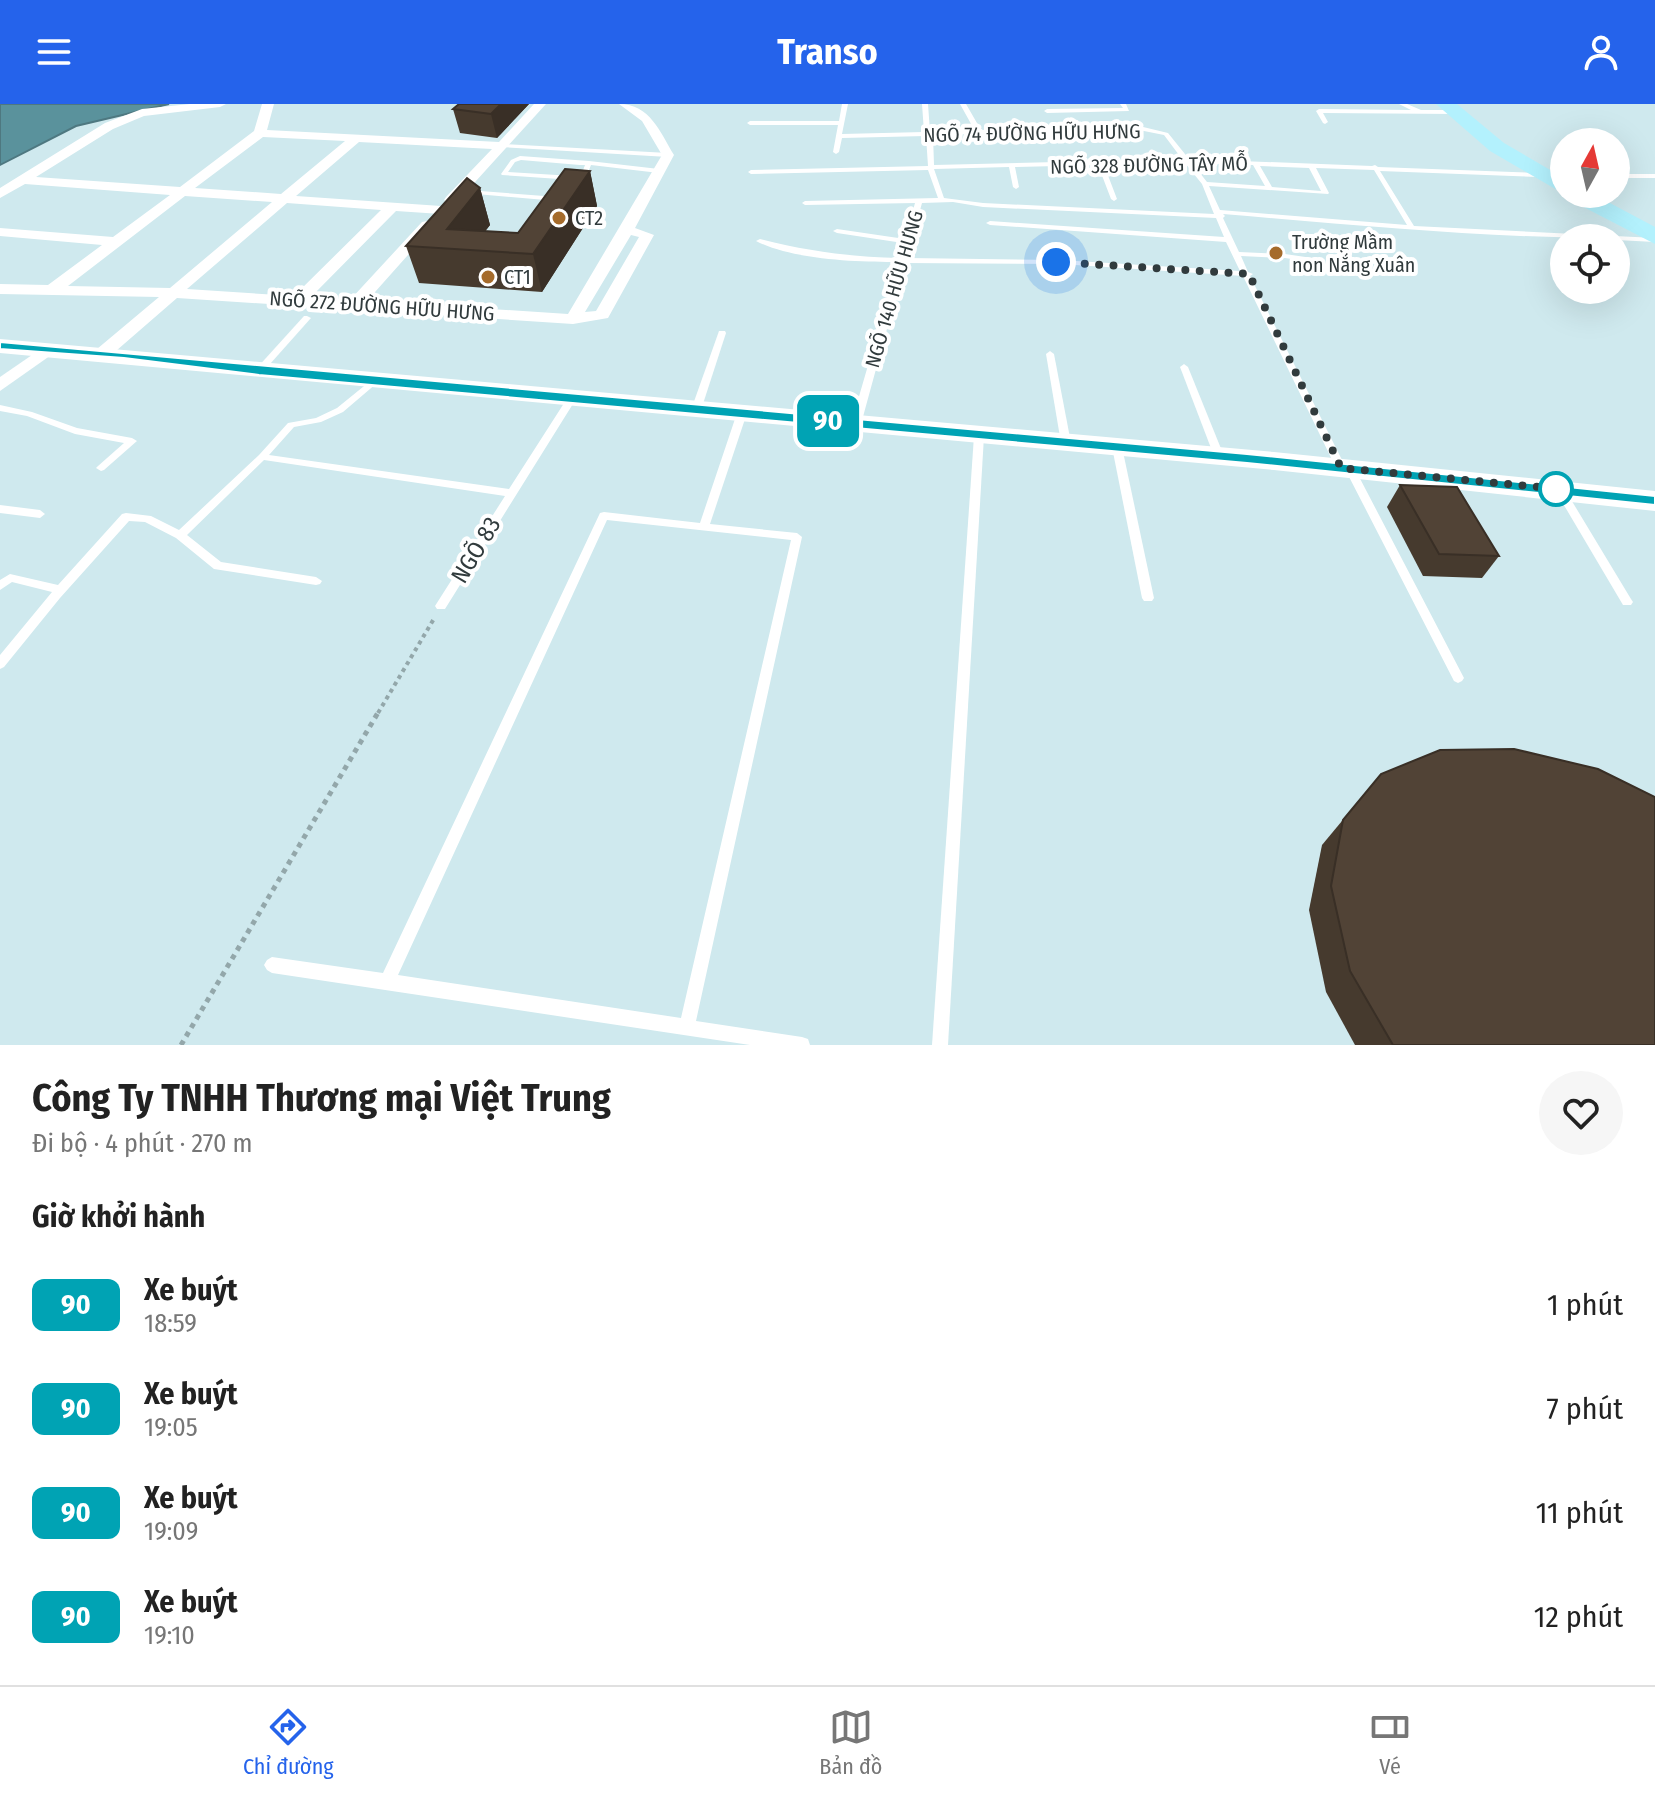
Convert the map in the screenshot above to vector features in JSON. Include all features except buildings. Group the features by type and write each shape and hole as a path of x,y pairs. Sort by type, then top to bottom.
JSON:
{"main road":[{"path":"1450,108 1497,147 1550,175"},
{"path":"1601,208 1655,239"},
{"path":"0,346 1219,456 1655,501"}],"street":[{"path":"0,194 109,126 142,113 220,104"},
{"path":"51,291 260,133 268,104"},
{"path":"355,304 540,104"},
{"path":"573,319 668,155 647,119 625,104"},
{"path":"0,210 133,126 142,113"},
{"path":"260,133 502,146"},
{"path":"114,354 172,293 357,137"},
{"path":"114,354 192,294 374,138"},
{"path":"21,180 441,210"},
{"path":"298,301 392,207"},
{"path":"573,319 602,315 647,235 627,230"},
{"path":"0,232 117,242"},
{"name":"NGÕ 272 ĐƯỜNG HỮU HƯNG","path":"0,289 192,294 573,319"},
{"path":"0,386 48,349"}],"lane":[{"path":"836,152 845,104"},
{"path":"925,104 931,170 942,201"},
{"path":"963,104 979,132"},
{"path":"1045,107 1127,110 1123,104"},
{"path":"1402,104 1420,112"},
{"path":"1045,107 1063,129"},
{"path":"1325,122 1319,111 1420,112 1450,108"},
{"path":"750,123 841,123"},
{"name":"NGÕ 74 ĐƯỜNG HỮU HƯNG","path":"839,136 1139,128 1166,134 1205,184 1229,240 1458,678"},
{"path":"502,146 668,155"},
{"path":"589,163 585,174 574,178 503,173 517,159 589,163 659,171"},
{"path":"535,177 550,160"},
{"name":"NGÕ 328 ĐƯỜNG TÂY MỖ","path":"751,172 1012,168 1190,161 1375,167 1550,178"},
{"path":"1255,163 1270,189"},
{"path":"1101,165 1114,199"},
{"path":"1205,184 1326,193 1311,165"},
{"path":"1375,167 1412,228"},
{"path":"1012,168 1016,187"},
{"path":"1630,176 1655,176"},
{"path":"458,192 567,199"},
{"name":"NGÕ 140 HỮU HƯNG","path":"856,424 919,201"},
{"path":"805,203 942,201 1655,239"},
{"path":"990,223 1229,240"},
{"path":"837,231 908,242"},
{"path":"760,241 781,248 821,254 903,262 996,260 1086,263 1249,274"},
{"path":"1237,254 1319,261"},
{"path":"608,262 632,264"},
{"path":"259,371 307,318"},
{"path":"696,410 722,333"},
{"path":"1050,354 1066,443"},
{"path":"1184,367 1219,456"},
{"path":"180,535 291,425 318,420 340,410 374,381"},
{"name":"NGÕ 83","path":"441,606 571,399"},
{"path":"0,408 29,414 75,431 132,441 101,468"},
{"path":"704,525 742,413"},
{"path":"940,1045 979,436"},
{"path":"1117,447 1148,598"},
{"path":"262,457 510,493"},
{"path":"1560,489 1627,602"},
{"path":"0,509 40,514"},
{"path":"387,981 604,516 797,537 687,1027"},
{"path":"0,664 126,517 147,519 180,535 218,566 316,581"},
{"path":"0,586 10,578 61,590"},
{"path":"272,965 802,1045"}],"path":[{"path":"181,1045 441,606"}],"water":[{"path":"0,104 169,104 76,126 0,165"}],"bus line":[{"name":"90","path":"0,346 1247,459 1655,501"}],"place":[{"name":"CT2","path":"559,218"},
{"name":"Trường Mầm non Nắng Xuân","path":"1276,253"},
{"name":"CT1","path":"488,277"}],"route":[{"path":"1056,262 1249,274 1341,468 1560,489 1556,489"}]}
